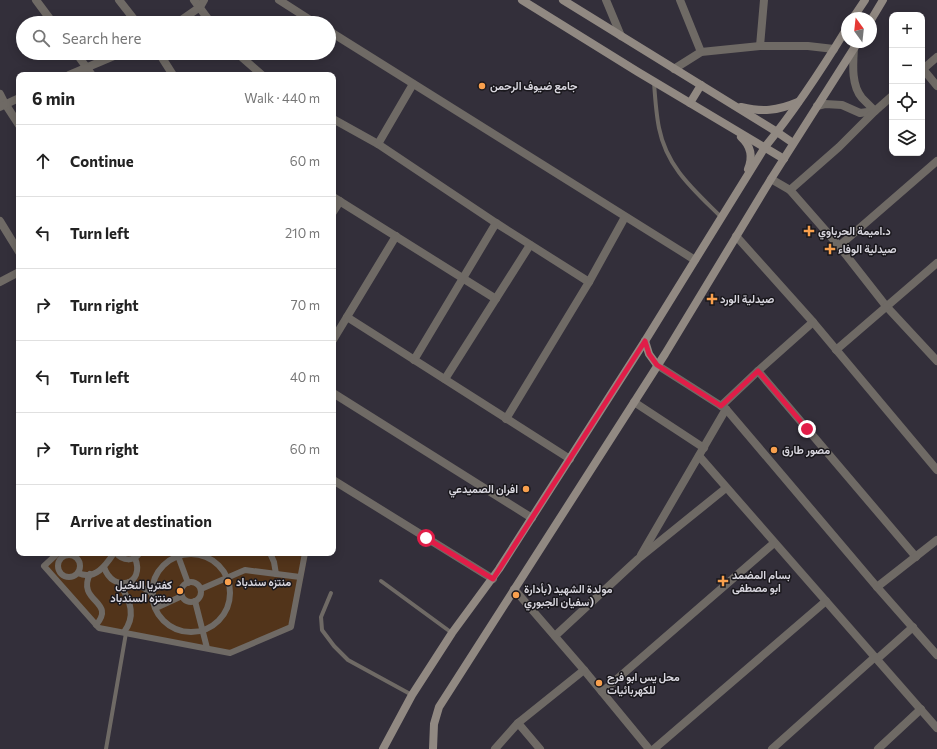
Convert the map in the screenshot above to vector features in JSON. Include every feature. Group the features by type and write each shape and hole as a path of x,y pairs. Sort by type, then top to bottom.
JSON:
{"main road":[{"path":"522,0 654,82 784,159"},
{"path":"563,0 793,143"},
{"path":"857,12 865,0"},
{"path":"876,12 883,0"},
{"path":"383,749 412,695 452,633 493,579 645,341 764,147 777,132 841,38"},
{"path":"433,749 434,724 439,707 634,402 793,143 854,48"},
{"path":"690,103 701,86"},
{"path":"734,106 750,110 773,110 784,108 798,102"},
{"path":"732,128 746,141 750,148 750,163 742,183"},
{"path":"645,341 649,354 657,365"}],"street":[{"path":"36,0 49,16"},
{"path":"120,0 132,16"},
{"path":"194,0 202,4 208,16"},
{"path":"279,0 304,16"},
{"path":"606,0 621,36"},
{"path":"680,0 701,52"},
{"path":"760,46 764,0"},
{"path":"186,16 202,4"},
{"path":"336,36 695,260"},
{"path":"674,69 701,52 760,46 808,46 834,49"},
{"path":"856,48 853,71 857,89 875,111"},
{"path":"925,68 937,57"},
{"path":"81,60 90,72"},
{"path":"75,72 104,60"},
{"path":"163,60 171,72"},
{"path":"244,60 258,72"},
{"path":"925,72 937,86"},
{"path":"378,144 413,84"},
{"path":"0,94 3,106 16,121"},
{"path":"790,190 839,147 889,99"},
{"path":"3,106 16,100"},
{"path":"817,106 824,104 842,105 860,113 875,111"},
{"path":"336,121 378,144 496,223 589,282"},
{"path":"839,246 937,161"},
{"path":"771,179 790,190 839,246 886,306 937,361"},
{"path":"336,199 496,299"},
{"path":"506,419 589,282 625,217"},
{"path":"0,221 16,247"},
{"path":"414,360 496,223"},
{"path":"336,335 396,236"},
{"path":"736,236 813,322 937,470"},
{"path":"445,379 530,245"},
{"path":"836,350 937,264"},
{"path":"0,282 16,274"},
{"path":"10,277 16,280"},
{"path":"347,318 570,459"},
{"path":"638,559 704,448 723,407 758,371 813,322"},
{"path":"657,365 723,407 937,655"},
{"path":"758,371 916,557"},
{"path":"336,395 532,518"},
{"path":"634,402 704,448"},
{"path":"699,456 937,728"},
{"path":"336,482 493,579"},
{"path":"555,636 638,559 726,488"},
{"path":"877,587 937,540"},
{"path":"602,692 774,543"},
{"path":"55,556 44,566 99,628 230,653 291,627 304,556"},
{"path":"78,573 84,575 90,574 104,567 113,556"},
{"path":"118,556 125,560 135,556"},
{"path":"129,582 136,576 138,571 137,556"},
{"path":"177,556 161,568 155,580 153,594 156,608 163,620 175,628 188,631 203,630 215,623 228,606 230,592 227,578 219,566 207,558 200,556"},
{"path":"178,556 188,583"},
{"path":"271,556 276,574"},
{"path":"104,567 108,576 118,583 129,600 131,610 130,622 125,632"},
{"path":"201,589 245,570 300,577"},
{"path":"90,574 87,583 88,591 90,596 98,602 102,609 102,615 96,625"},
{"path":"118,583 129,582 153,594"},
{"path":"188,583 196,583 201,589 200,596 195,601 188,601 182,596 182,588 188,583"},
{"path":"514,589 584,670 649,749"},
{"path":"156,608 182,596"},
{"path":"195,601 207,648"},
{"path":"654,749 826,601"},
{"path":"772,749 913,627"},
{"path":"495,749 518,723 584,670"},
{"path":"878,749 921,709"},
{"path":"518,723 540,749"}],"lane":[{"path":"654,82 659,128 668,156 683,179 721,218"},
{"path":"382,581 452,633"},
{"path":"331,593 321,617 322,630 334,646 348,660 412,695"},
{"path":"106,749 125,632"}],"shaded area":[{"path":"53,556 307,556 293,628 229,654 98,629 42,567"}],"place":[{"name":"جامع ضيوف الرحمن","path":"482,86"},
{"name":"د.اميمة الحرباوي","path":"809,231"},
{"name":"صيدلية الوفاء","path":"830,249"},
{"name":"صيدلية الورد","path":"712,299"},
{"name":"مصور طارق","path":"774,450"},
{"name":"افران الصميدعي","path":"526,489"},
{"name":"بسام المضمد ابو مصطفى","path":"723,581"},
{"name":"منتزه سندباد","path":"228,582"},
{"name":"كفتريا النخيل منتزه السندباد","path":"180,591"},
{"name":"مولدة الشهيد (بأدارة سفيان الجبوري)","path":"516,595"},
{"name":"محل يس ابو فرح للكهربائيات","path":"599,683"}],"route":[{"path":"426,538 493,579 645,341 649,354 657,365 721,406 758,371 807,429"}]}
